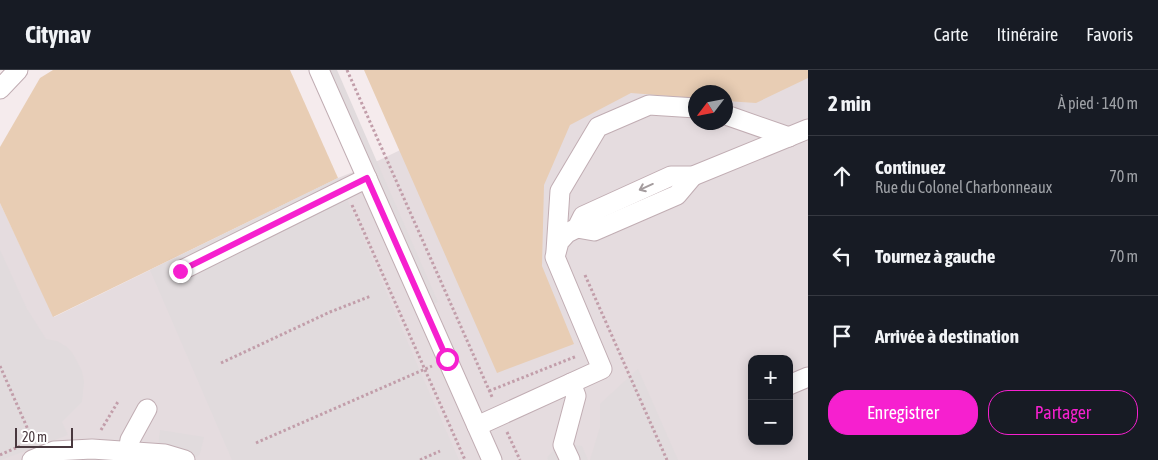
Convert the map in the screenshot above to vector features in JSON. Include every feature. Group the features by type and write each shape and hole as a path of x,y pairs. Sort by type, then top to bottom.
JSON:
{"street":[{"path":"0,89 18,70"},
{"path":"319,70 492,460"},
{"path":"477,426 602,369 555,257 560,191 598,127 649,105 688,107"},
{"path":"733,117 789,137"},
{"path":"555,257 559,242 567,234 578,228 594,231 677,195 693,176 808,129"},
{"path":"180,271 367,178"},
{"path":"793,383 808,377"},
{"path":"570,460 563,445 576,396 571,383"},
{"path":"128,452 130,440 147,408"},
{"path":"36,458 54,451 92,450 165,454 185,460"}],"path":[{"path":"347,70 520,460"},
{"path":"345,188 465,460"},
{"path":"585,275 667,460"},
{"path":"221,363 330,312 370,296"},
{"path":"489,391 614,342"},
{"path":"256,443 447,359"},
{"path":"0,366 36,458"},
{"path":"98,435 119,400"},
{"path":"420,460 440,451"}],"shaded area":[{"path":"53,70 290,70 338,178 53,317 0,203 0,147 40,78"},
{"path":"327,70 337,70 438,302 430,305"},
{"path":"364,70 808,70 808,78 756,103 733,101 733,85 688,85 688,97 631,93 570,125 544,185 542,266 574,344 497,373"},
{"path":"566,70 808,70 808,460 0,460 0,203 54,317 338,178 363,168"},
{"path":"338,178 459,460 232,460 150,270"},
{"path":"0,250 27,309 46,339 57,341 67,347 82,371 84,382 82,402 62,422 68,435 1,460 0,460"},
{"path":"638,369 678,460 590,460 600,427 600,404"},
{"path":"160,430 204,437 200,454 192,460 158,446"},
{"path":"558,445 582,446 588,460 548,460 547,458"}],"route":[{"path":"180,271 367,178 447,359"}]}
